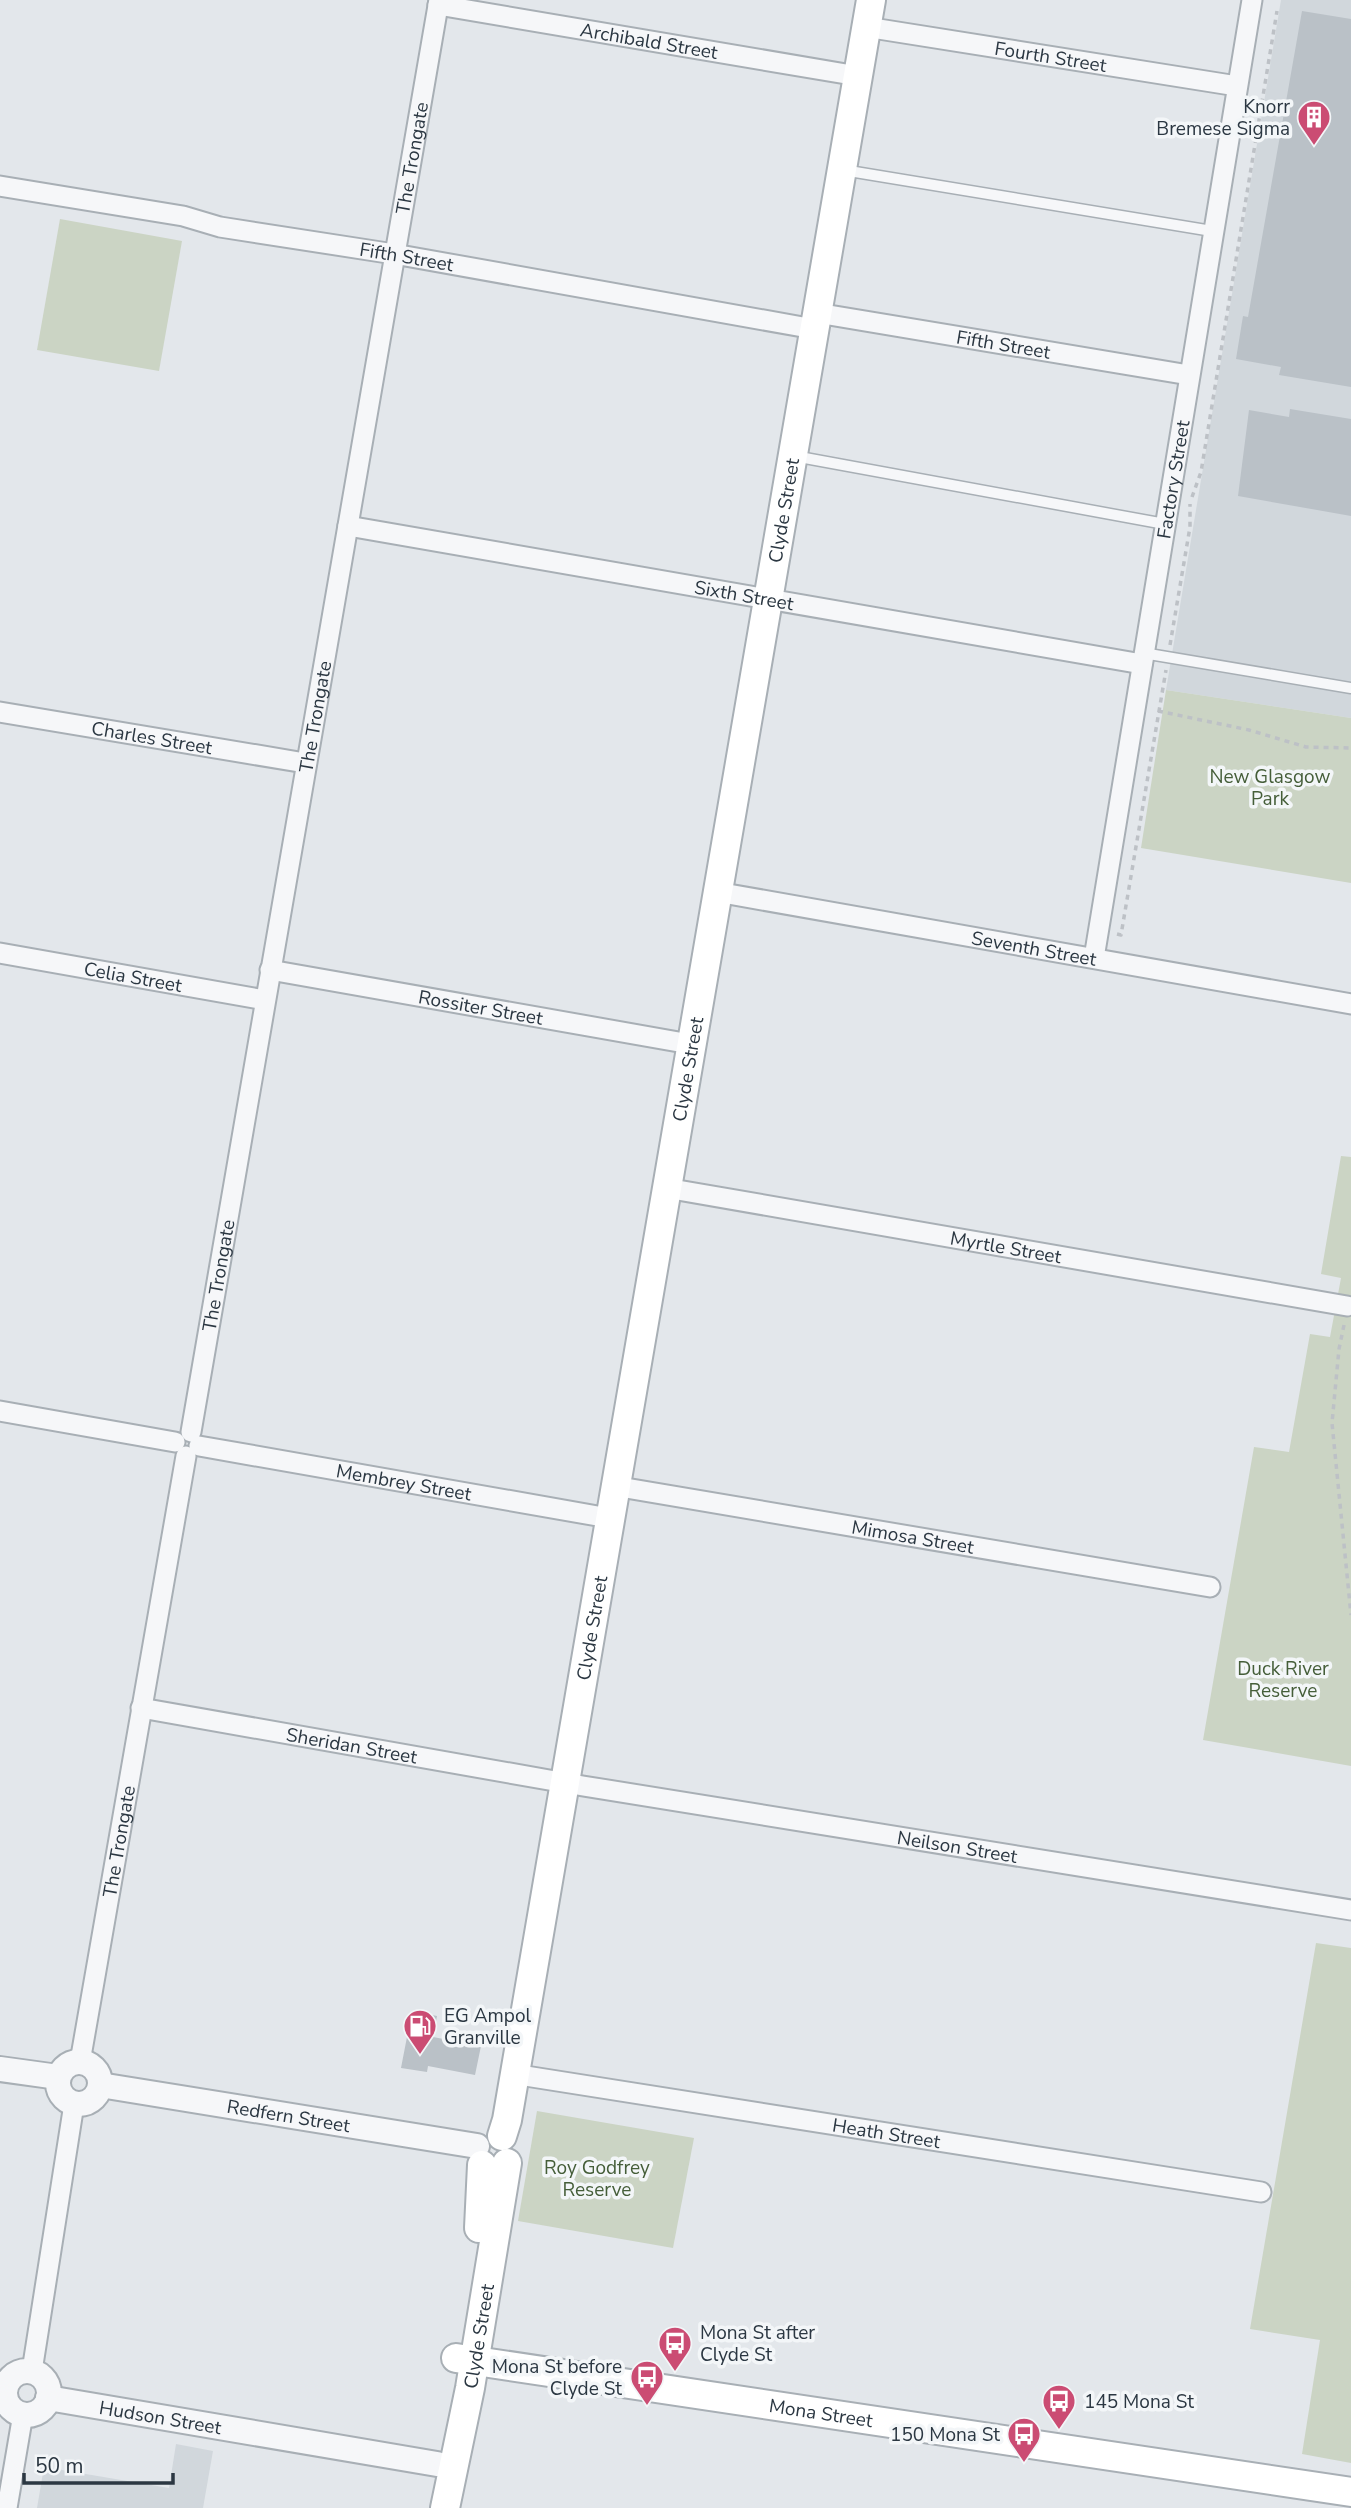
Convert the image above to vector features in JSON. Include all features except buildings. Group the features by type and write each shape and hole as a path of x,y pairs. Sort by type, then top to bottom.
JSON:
{"main road":[{"name":"Clyde Street","path":"445,2508 492,2152 506,2120 868,14"},
{"name":"Clyde Street","path":"430,2508 437,2464 465,2360"},
{"name":"Mona Street","path":"465,2360 1351,2493"}],"street":[{"name":"Factory Street","path":"1094,958 1252,0"},
{"name":"Archibald Street","path":"438,2 858,76"},
{"name":"The Trongate","path":"80,2062 438,2"},
{"name":"Fourth Street","path":"868,14 1237,86"},
{"name":"Fifth Street","path":"0,186 183,216 220,227 815,321 1189,375"},
{"name":"Sixth Street","path":"348,526 1142,658"},
{"name":"Charles Street","path":"0,712 306,763"},
{"name":"Seventh Street","path":"717,892 1351,1004"},
{"name":"Celia Street","path":"0,953 265,1000"},
{"name":"Rossiter Street","path":"270,970 690,1044"},
{"name":"Myrtle Street","path":"666,1188 1347,1306"},
{"name":"Membrey Street","path":"0,1411 609,1518"},
{"name":"Mimosa Street","path":"614,1486 1210,1587"},
{"name":"Sheridan Street","path":"141,1708 563,1783"},
{"name":"Neilson Street","path":"563,1783 1351,1910"},
{"path":"87,2063 97,2072 100,2085 94,2098 74,2104 59,2091 58,2077 66,2066 87,2063"},
{"path":"0,2069 58,2077"},
{"name":"Heath Street","path":"513,2074 1261,2192"},
{"name":"Redfern Street","path":"100,2085 492,2152"},
{"path":"32,2371 74,2104"},
{"path":"32,2371 43,2378 49,2391 42,2409 23,2414 17,2413 7,2403 2,2390 16,2373 32,2371"},
{"name":"Hudson Street","path":"48,2398 437,2464"},
{"path":"7,2508 23,2414"}],"lane":[{"path":"842,170 1212,231"},
{"path":"792,455 1165,524"},
{"path":"1142,658 1168,657 1351,688"}],"path":[{"path":"1098,932 1121,935 1189,527 1190,500 1200,472 1277,11"},
{"path":"1134,706 1249,730 1307,747 1351,748"},
{"path":"1347,1306 1339,1349 1332,1423 1351,1615"}],"shaded area":[{"path":"1281,0 1351,0 1351,718 1166,690"},
{"path":"176,2444 213,2451 203,2508 37,2508 44,2467 169,2488"}],"green space":[{"path":"60,219 182,241 159,371 37,350"},
{"name":"New Glasgow Park","path":"1166,690 1351,718 1351,883 1141,848"},
{"name":"Duck River Reserve","path":"1341,1156 1351,1157 1351,1766 1203,1740 1254,1447 1289,1452 1310,1334 1330,1337 1341,1278 1321,1274"},
{"path":"1316,1943 1351,1948 1351,2463 1302,2454 1320,2340 1250,2329"},
{"name":"Roy Godfrey Reserve","path":"537,2111 694,2138 673,2248 518,2221"}],"place":[{"name":"Knorr Bremese Sigma","path":"1314,147"},
{"name":"EG Ampol Granville","path":"420,2056"},
{"name":"Mona St after Clyde St","path":"675,2373"},
{"name":"Mona St before Clyde St","path":"647,2407"},
{"name":"145 Mona St","path":"1059,2431"},
{"name":"150 Mona St","path":"1024,2464"}]}
